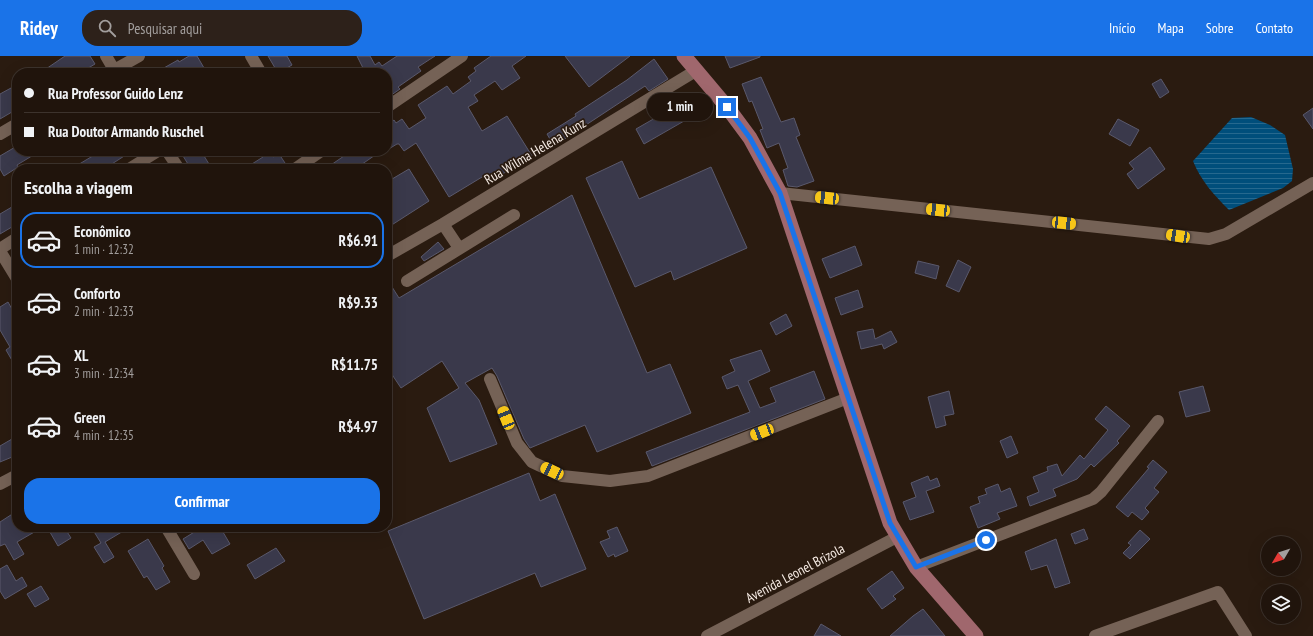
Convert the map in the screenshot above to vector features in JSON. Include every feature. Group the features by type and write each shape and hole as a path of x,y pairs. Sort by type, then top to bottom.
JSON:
{"main road":[{"path":"684,56 697,70 750,138 780,193 890,523 897,537 916,567 976,636"}],"street":[{"path":"106,56 111,68"},
{"path":"120,68 139,56"},
{"path":"251,56 258,68"},
{"path":"392,104 462,56"},
{"name":"Rua Wilma Helena Kunz","path":"392,253 443,224 697,70"},
{"path":"0,134 12,127"},
{"path":"137,164 150,156"},
{"path":"302,164 314,156"},
{"path":"780,193 1210,239 1226,234 1313,183"},
{"path":"407,281 514,215"},
{"path":"443,224 459,248"},
{"path":"12,242 0,250 12,270"},
{"path":"490,379 517,443 532,462 562,476 610,482 648,476 848,398"},
{"path":"916,567 1093,499 1101,492 1158,421"},
{"path":"0,484 12,477"},
{"path":"169,532 194,574"},
{"name":"Avenida Leonel Brizola","path":"707,636 897,537"},
{"path":"1094,636 1111,633 1218,592 1246,636"}],"water":[{"path":"1251,117 1270,125 1285,135 1293,169 1292,181 1283,188 1229,210 1208,187 1193,161 1232,118"}],"building":[{"path":"65,56 90,56 95,64 88,68 47,68"},
{"path":"189,56 197,56 204,68 164,68 178,60 179,62"},
{"path":"268,56 287,56 292,65 287,68 275,68"},
{"path":"357,56 370,56 375,65 379,62 382,66 397,56 435,56 418,67 421,71 398,87 400,89 392,95 392,68 363,68"},
{"path":"491,56 526,56 512,66 520,78 502,90 495,81 474,95 478,101 468,107 482,131 507,116 532,156 491,181 487,174 449,197 416,143 404,151 399,144 392,147 392,121 394,120 396,123 402,119 409,129 426,118 418,105 447,86 453,94 471,81 468,77 476,71 474,68"},
{"path":"565,56 630,56 589,87"},
{"path":"725,56 760,56 760,57 730,68"},
{"path":"654,59 668,79 649,91 645,86 554,146 547,134 576,116 575,114 627,80"},
{"path":"761,77 781,122 794,118 800,135 796,137 814,181 797,187 788,186 783,170 788,168 779,143 767,148 760,130 763,129 752,101 749,102 742,84"},
{"path":"1161,79 1169,92 1160,98 1152,84"},
{"path":"11,88 12,90 12,112 0,119 0,94"},
{"path":"683,102 691,117 644,144 636,129"},
{"path":"1313,108 1313,129 1303,115"},
{"path":"1118,119 1139,130 1130,146 1109,134"},
{"path":"1150,147 1165,169 1138,189 1127,174 1134,169 1129,163"},
{"path":"12,149 12,156 32,156 19,164 12,164 12,171 4,176 0,169 0,156"},
{"path":"93,156 124,156 112,164 79,164"},
{"path":"183,156 204,156 209,164 188,164"},
{"path":"262,156 280,156 285,163 252,164"},
{"path":"344,156 374,156 362,164 332,164"},
{"path":"622,161 639,199 711,167 747,248 674,280 671,271 635,287 586,178"},
{"path":"409,169 429,201 392,225 392,179"},
{"path":"572,195 647,373 670,364 691,413 597,452 585,425 530,448 524,439 497,376 492,368 465,383 479,400 497,444 450,462 427,408 459,388 442,361 401,388 392,374 392,287 399,298"},
{"path":"12,207 12,227 0,234 0,214"},
{"path":"438,242 444,249 424,261 421,257"},
{"path":"855,246 862,265 830,278 822,259"},
{"path":"958,260 971,267 959,292 946,286"},
{"path":"918,261 939,266 936,279 915,273"},
{"path":"858,290 863,307 841,315 835,298"},
{"path":"8,302 12,309 12,360 6,350 10,347 0,330 0,307"},
{"path":"786,314 792,326 776,335 770,323"},
{"path":"873,329 875,339 891,331 897,342 884,349 882,344 861,349 857,332"},
{"path":"761,350 770,371 748,381 760,408 776,402 770,388 814,371 825,399 652,466 646,452 750,412 738,385 727,389 722,377 735,371 730,360"},
{"path":"1203,386 1210,411 1186,417 1179,392"},
{"path":"949,391 954,414 944,416 946,425 936,428 928,397"},
{"path":"1106,406 1130,426 1117,441 1119,443 1094,467 1091,464 1077,479 1053,489 1056,496 1030,506 1027,497 1039,492 1033,477 1048,471 1047,467 1057,464 1062,476 1080,455 1084,459 1108,430 1095,419"},
{"path":"1011,436 1018,453 1007,458 1000,441"},
{"path":"12,439 12,457 0,462 0,446"},
{"path":"1153,460 1167,472 1154,488 1159,492 1145,508 1149,512 1142,520 1132,512 1128,517 1116,507 1149,468 1147,467"},
{"path":"529,473 540,501 555,494 586,569 541,587 535,573 424,619 388,532 392,532 392,529"},
{"path":"928,476 930,481 937,478 940,486 926,491 934,512 910,520 903,502 916,497 911,483"},
{"path":"998,484 1001,492 1010,488 1017,506 997,513 1000,519 978,528 970,507 980,503 978,497 987,494 985,489"},
{"path":"12,514 12,532 34,532 17,542 24,554 14,560 5,544 0,546 0,522"},
{"path":"617,527 628,551 615,557 614,554 608,557 600,542 610,538 607,531"},
{"path":"1084,529 1088,539 1075,544 1071,534"},
{"path":"1140,530 1150,539 1130,559 1123,553 1131,545 1128,543"},
{"path":"50,532 67,532 71,538 58,546"},
{"path":"94,532 122,532 105,542 114,557 104,563 94,547 101,543"},
{"path":"194,532 223,532 230,544 212,554 203,540 189,549 183,539"},
{"path":"148,539 164,566 162,568 170,582 156,590 147,576 144,578 128,551"},
{"path":"1056,539 1070,583 1055,588 1047,565 1031,570 1025,552"},
{"path":"276,548 285,561 255,579 247,565"},
{"path":"7,565 16,581 22,577 27,586 5,599 0,591 0,569"},
{"path":"892,571 904,588 893,596 896,599 882,609 867,589"},
{"path":"41,586 49,599 35,607 27,594"},
{"path":"923,609 945,636 890,636 913,616"},
{"path":"821,624 841,636 814,636"}],"route":[{"path":"727,107 750,138 780,193 890,523 897,537 916,567 986,540"}]}
